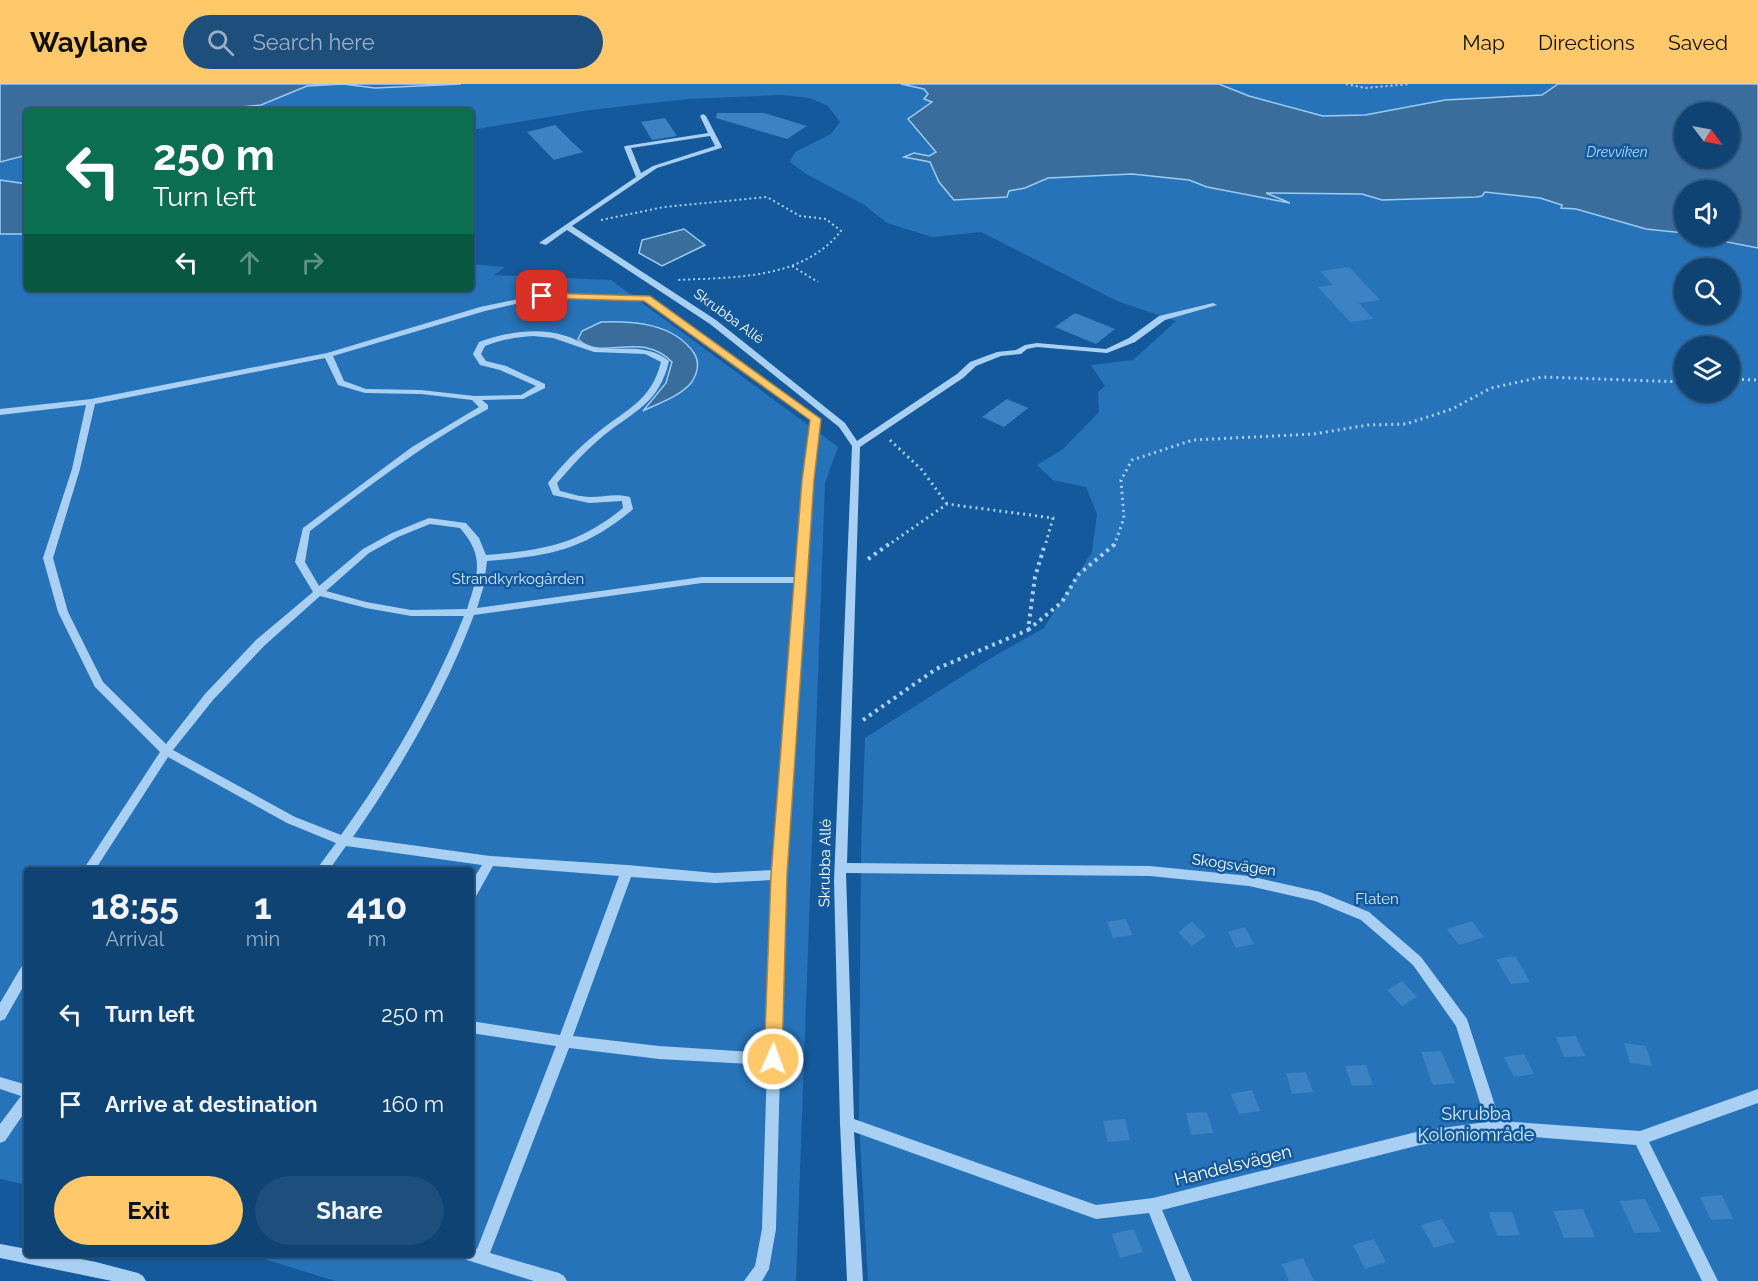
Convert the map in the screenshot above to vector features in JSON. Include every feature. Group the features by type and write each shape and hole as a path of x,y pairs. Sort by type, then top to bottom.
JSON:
{"street":[{"path":"543,243 655,167 719,147 702,116"},
{"path":"639,177 627,147 712,134"},
{"name":"Skrubba Allé","path":"568,227 713,322 842,425 856,446 841,868 847,1123 855,1281"},
{"path":"0,412 91,402 328,355 483,309 542,296 646,298 816,419 800,580 779,875 769,1229 762,1269 752,1281"},
{"path":"856,446 960,376 973,364 1037,345 1107,351 1132,340 1162,318 1213,305"},
{"path":"328,355 341,383 365,391 421,392 474,398 523,397 542,386 503,368 483,363 477,354 482,344 503,336 531,334 564,338 595,350 651,351 665,361 662,380 647,401 608,428 573,459 552,483 556,493 585,500 603,500 616,496 627,500 628,509 609,526 593,535 549,552 483,558"},
{"path":"474,398 485,407 452,423 306,530 300,562 318,592 366,606 411,613 472,612 702,580 800,580"},
{"path":"91,402 76,469 48,558 63,612 99,684 166,752 291,820 344,841 490,861 715,878 779,875"},
{"path":"90,867 166,752 209,697 260,643 366,551 395,535 429,521 463,525 475,538 483,558 472,612 416,731 384,785 324,867"},
{"path":"474,889 490,861"},
{"name":"Skogsvägen","path":"841,868 1150,872 1250,880 1316,896 1365,916 1417,961 1462,1023 1495,1126"},
{"path":"559,1281 475,1256 564,1043 627,870"},
{"path":"0,1015 24,973"},
{"path":"474,1028 564,1043 700,1058 773,1059"},
{"path":"0,1083 24,1090"},
{"name":"Handelsvägen","path":"847,1123 1096,1212 1153,1205 1420,1138 1495,1126 1640,1138 1758,1096"},
{"path":"0,1136 24,1102"},
{"path":"1640,1138 1710,1281"},
{"path":"1153,1205 1184,1281"},
{"path":"0,1251 24,1256"},
{"path":"32,1257 96,1269 138,1281"}],"path":[{"path":"1346,84 1365,88 1410,84"},
{"path":"599,221 664,207 717,200 767,197 800,216 826,219 841,231 834,244 792,266 756,276 652,282"},
{"path":"792,266 818,282"},
{"path":"845,732 936,669 1028,630 1062,602 1078,574 1115,545 1124,518 1121,480 1132,460 1194,440 1314,434 1368,425 1406,424 1452,409 1491,388 1542,377 1674,382"},
{"path":"1740,379 1758,380"},
{"path":"881,431 922,470 947,504"},
{"path":"850,572 947,504 1053,518 1035,578 1028,630"}],"green space":[{"path":"0,84 1758,84 1758,1281 868,1281 859,1122 861,851 865,738 991,658 1044,628 1092,552 1097,514 1086,487 1053,480 1037,465 1063,449 1099,412 1098,392 1105,386 1091,365 1133,360 1176,321 1117,301 981,232 932,237 887,223 863,204 806,174 790,162 795,152 831,134 840,122 828,106 810,98 782,95 687,99 590,110 474,129 474,108 24,108 24,291 474,291 474,264 505,267 494,275 611,280 838,447 825,483 796,1281 335,1281 258,1257 474,1257 474,867 24,867 24,1184 0,1179"}],"water":[{"path":"0,84 343,84 307,86 261,105 230,108 24,108 24,156 0,162"},
{"path":"343,84 461,84 375,88"},
{"name":"Drevviken","path":"901,84 1219,84 1249,96 1323,116 1365,115 1445,100 1542,95 1558,84 1758,84 1758,248 1740,244 1740,180 1674,180 1674,232 1646,229 1576,209 1561,208 1562,205 1540,198 1485,192 1482,196 1476,197 1382,200 1362,194 1266,193 1290,203 1207,187 1189,180 1132,174 1048,178 1025,188 1009,191 1007,197 954,200 939,182 930,162 904,157 914,153 929,156 936,152 908,119 932,102 924,99 928,94 924,89"},
{"path":"0,180 24,184 24,234 0,234"},
{"path":"684,229 705,245 662,266 639,253 642,240"},
{"path":"601,322 639,323 675,335 694,353 697,360 695,376 691,383 675,396 643,411 666,383 672,362 660,353 647,348 598,348 587,346 578,339 582,331"}],"building":[{"path":"717,113 764,113 807,126 787,139 716,118"},
{"path":"665,118 677,136 652,140 641,122"},
{"path":"555,125 583,152 554,160 527,132"},
{"path":"1349,267 1380,300 1359,303 1373,319 1350,322 1318,287 1333,285 1320,271"},
{"path":"1075,313 1115,329 1096,344 1055,327"},
{"path":"1007,399 1028,408 1004,427 982,417"},
{"path":"1126,919 1132,935 1113,938 1107,922"},
{"path":"1472,921 1484,937 1459,945 1447,929"},
{"path":"1192,922 1206,936 1192,946 1178,932"},
{"path":"1245,927 1254,944 1236,948 1228,932"},
{"path":"1515,956 1530,982 1511,984 1496,959"},
{"path":"1402,981 1417,997 1402,1006 1387,990"},
{"path":"1576,1036 1585,1056 1564,1057 1556,1037"},
{"path":"1624,1043 1646,1046 1652,1066 1630,1063"},
{"path":"1441,1051 1455,1083 1433,1085 1421,1052"},
{"path":"1524,1054 1534,1074 1514,1077 1504,1057"},
{"path":"1366,1065 1373,1085 1352,1086 1345,1066"},
{"path":"1306,1072 1313,1092 1292,1094 1286,1073"},
{"path":"1252,1090 1260,1111 1239,1114 1231,1094"},
{"path":"1207,1112 1213,1133 1191,1135 1186,1113"},
{"path":"1125,1119 1130,1140 1108,1142 1103,1121"},
{"path":"1722,1195 1733,1219 1711,1220 1700,1197"},
{"path":"1645,1199 1661,1232 1634,1233 1620,1201"},
{"path":"1583,1209 1595,1237 1564,1238 1553,1211"},
{"path":"1489,1212 1512,1212 1520,1235 1497,1236"},
{"path":"1442,1219 1455,1242 1434,1248 1421,1225"},
{"path":"1134,1229 1143,1252 1120,1258 1112,1234"},
{"path":"1374,1239 1386,1262 1365,1269 1353,1245"},
{"path":"1303,1258 1314,1281 1289,1281 1282,1264"}],"route":[{"path":"542,296 646,298 816,419 808,480 779,875 773,1059"}],"park label":[{"name":"Strandkyrkogården","path":"518,579"},
{"name":"Flaten","path":"1377,899"},
{"name":"Skrubba Koloniområde","path":"1476,1123"}]}
